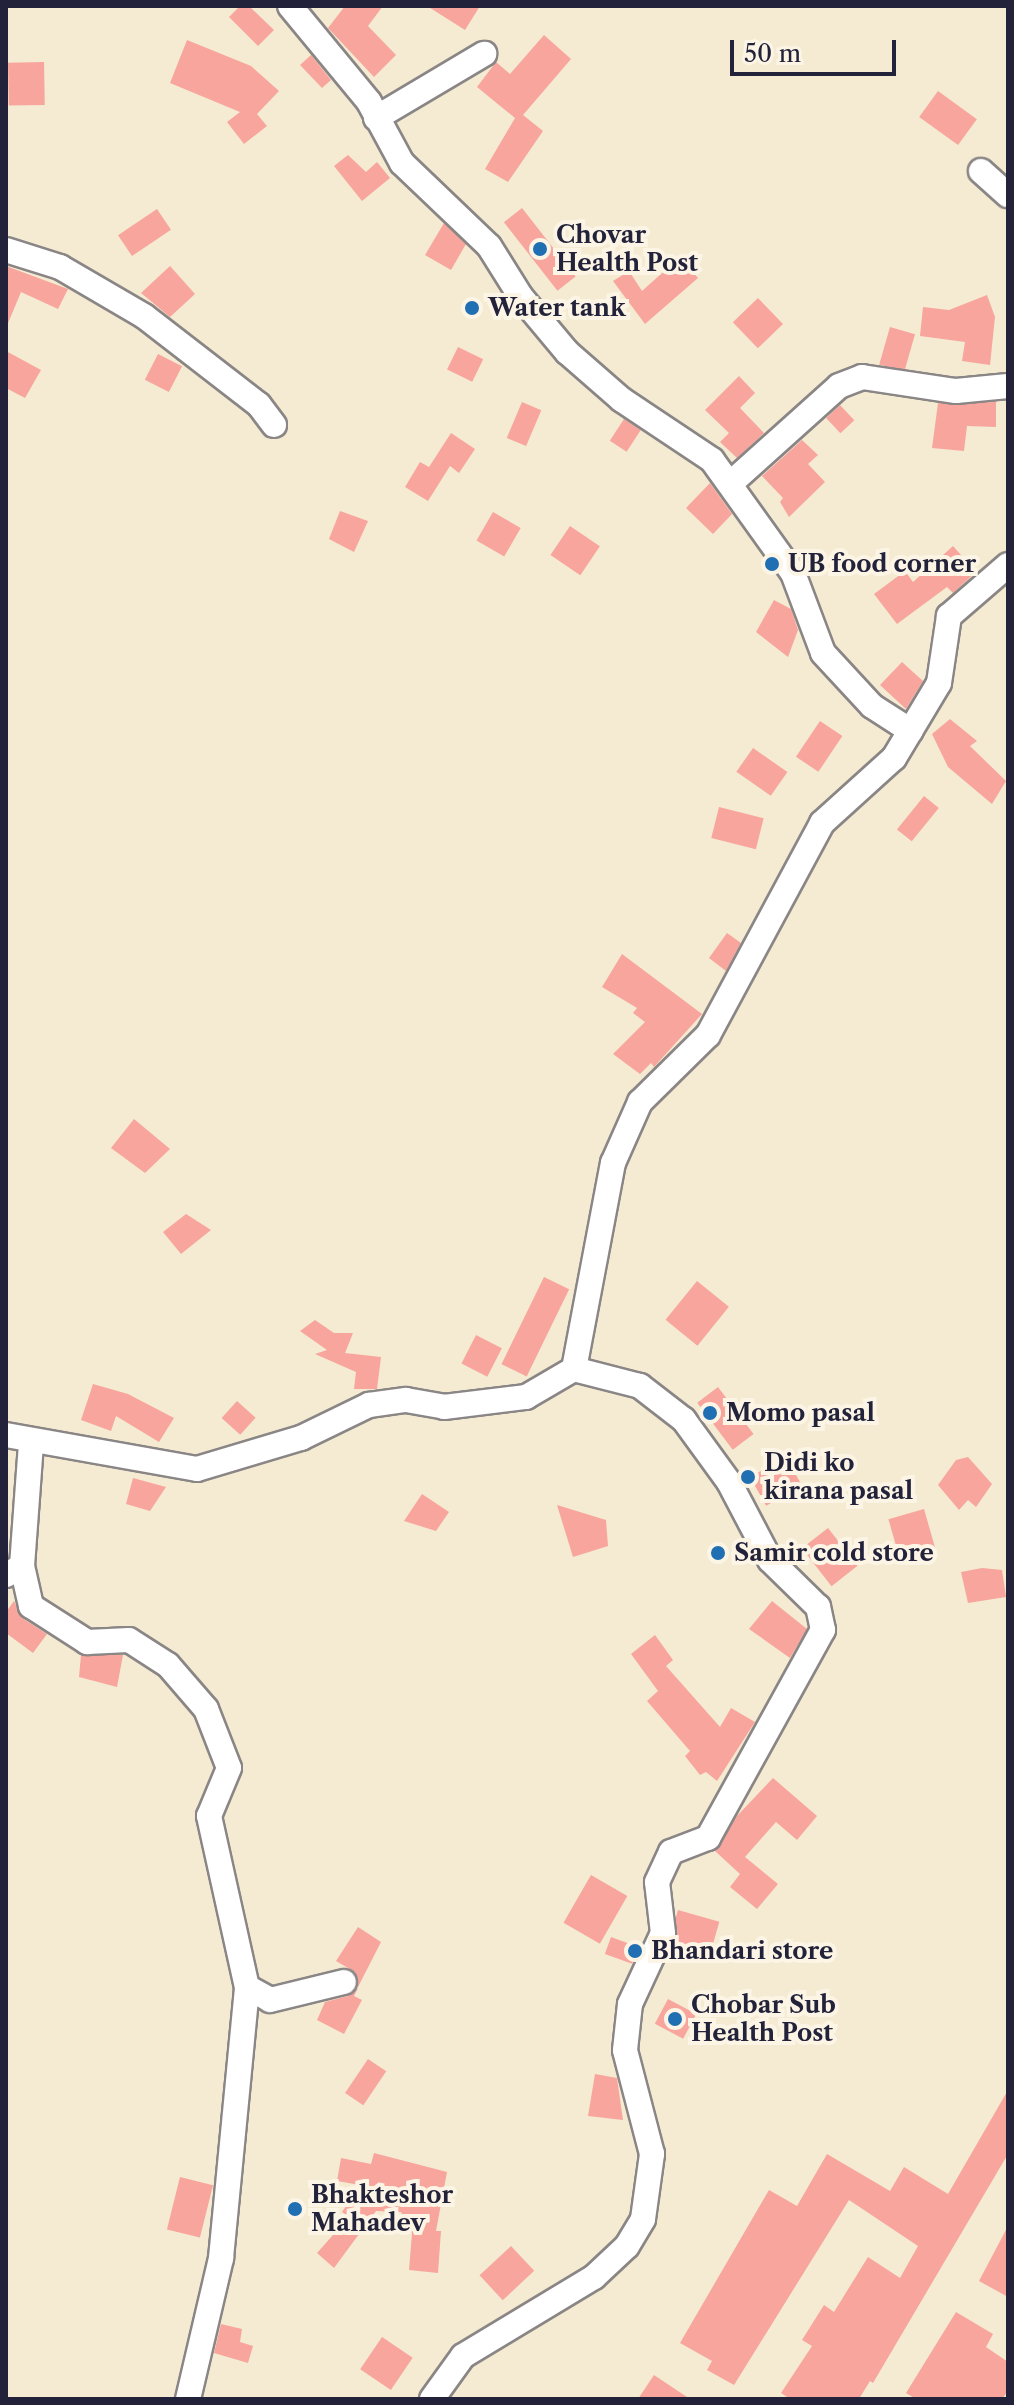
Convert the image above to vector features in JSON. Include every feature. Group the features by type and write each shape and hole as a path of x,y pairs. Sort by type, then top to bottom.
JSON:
{"street":[{"path":"290,6 347,71 402,163 489,246 521,297 567,352 622,400 712,460 793,573 823,653 872,706 911,731"},
{"path":"376,118 484,54"},
{"path":"981,171 1008,195"},
{"path":"6,250 60,267 144,316 259,405 274,425"},
{"path":"731,483 839,386 862,377 956,391 1008,386"},
{"path":"574,1369 613,1163 640,1102 708,1035 822,823 894,758 939,683 949,616 1008,565"},
{"path":"6,1435 31,1443 197,1469 301,1438 369,1405 406,1400 444,1407 526,1397 574,1369 640,1386 684,1420 729,1482 770,1560 818,1607 823,1630 708,1838 671,1852 657,1882 663,1933 630,2004 625,2050 652,2154 643,2219 627,2246 594,2277 463,2356 432,2399"},
{"path":"31,1443 14,1570 31,1606 87,1642 129,1640 168,1665 206,1709 229,1768 209,1816 247,1987 221,2258 188,2399"},
{"path":"247,1987 270,2000 344,1982"}],"building":[{"path":"240,6 249,6 274,30 258,46 229,17"},
{"path":"345,6 383,6 368,26 396,55 374,77 328,28"},
{"path":"427,6 480,6 465,30"},
{"path":"544,35 571,59 523,115 543,131 508,182 485,169 515,118 477,87 496,62 510,74"},
{"path":"187,40 251,66 279,91 257,114 267,126 244,144 227,122 240,112 170,83"},
{"path":"311,55 331,80 322,88 300,65"},
{"path":"44,62 45,105 9,106 8,63"},
{"path":"938,91 977,119 958,145 919,117"},
{"path":"348,155 366,172 377,162 390,178 362,201 334,166"},
{"name":"Chovar Health Post","path":"522,208 576,277 557,291 504,222"},
{"path":"157,209 171,230 132,256 118,235"},
{"path":"444,223 466,244 451,270 425,255"},
{"path":"680,257 698,278 645,324 613,281 629,271 642,291"},
{"path":"6,266 68,289 58,309 21,292 6,328"},
{"path":"170,266 195,294 170,317 141,293"},
{"path":"987,295 995,317 990,365 962,361 965,342 920,336 923,307 949,310"},
{"path":"758,298 783,324 758,348 733,322"},
{"path":"890,327 915,334 904,372 879,364"},
{"path":"458,347 483,359 472,382 447,369"},
{"path":"6,351 41,370 25,398 6,388"},
{"path":"158,354 182,366 169,392 145,380"},
{"path":"739,376 755,393 740,408 764,433 737,458 720,442 729,433 705,410"},
{"path":"522,402 541,410 526,446 507,438"},
{"path":"996,402 996,427 967,426 964,451 932,448 938,403"},
{"path":"840,405 854,420 840,433 826,418"},
{"path":"624,419 641,430 627,452 610,441"},
{"path":"451,433 475,449 459,473 450,466 428,501 405,487 420,462 429,467"},
{"path":"802,440 818,455 808,464 825,482 789,517 780,502 783,498 762,476"},
{"path":"710,483 732,514 713,534 686,508"},
{"path":"340,511 368,521 354,552 329,539"},
{"path":"493,512 521,528 504,557 476,541"},
{"path":"570,526 600,546 580,575 550,555"},
{"path":"953,546 976,572 953,593 947,587 897,624 874,594 905,571 913,582"},
{"path":"774,600 791,609 798,630 788,657 756,632"},
{"path":"902,662 923,681 906,709 880,685"},
{"path":"950,719 977,741 970,746 1006,781 992,804 948,767 932,734"},
{"path":"820,721 842,736 818,772 796,757"},
{"path":"753,748 787,772 771,796 736,772"},
{"path":"924,796 939,808 912,841 897,829"},
{"path":"719,807 764,818 756,849 711,838"},
{"path":"727,933 741,943 726,971 709,958"},
{"path":"622,954 702,1014 654,1067 651,1063 640,1074 613,1054 645,1022 633,1013 637,1008 602,987"},
{"path":"134,1119 170,1149 145,1173 111,1148"},
{"path":"186,1214 211,1230 181,1254 163,1232"},
{"path":"544,1277 569,1289 527,1376 501,1364"},
{"path":"697,1281 729,1307 697,1346 666,1320"},
{"path":"315,1320 334,1333 353,1333 345,1353 381,1357 377,1389 354,1389 356,1372 315,1354 327,1350 300,1331"},
{"path":"476,1335 502,1348 487,1377 461,1364"},
{"path":"93,1384 128,1394 174,1418 159,1442 116,1416 111,1431 81,1420"},
{"path":"718,1387 754,1434 733,1450 697,1403"},
{"path":"237,1401 256,1418 240,1435 222,1418"},
{"path":"786,1457 802,1486 766,1506 750,1477"},
{"path":"968,1457 992,1484 976,1507 968,1500 959,1510 938,1485 956,1460"},
{"path":"133,1478 166,1487 150,1511 126,1504"},
{"path":"422,1494 449,1512 436,1531 404,1521"},
{"path":"557,1505 606,1520 608,1546 573,1557"},
{"path":"924,1509 936,1551 901,1561 888,1519"},
{"path":"828,1528 858,1566 832,1586 802,1548"},
{"path":"982,1568 1002,1570 1006,1597 968,1603 961,1572"},
{"path":"14,1601 22,1618 47,1634 33,1653 6,1633 6,1612"},
{"path":"772,1601 807,1629 790,1658 749,1629"},
{"path":"655,1635 673,1660 666,1666 720,1727 731,1708 755,1722 717,1781 706,1772 700,1775 685,1756 690,1751 647,1701 658,1691 631,1654"},
{"path":"81,1655 123,1655 117,1687 79,1677"},
{"path":"773,1778 817,1816 797,1840 776,1822 745,1857 778,1884 757,1909 730,1887 740,1874 715,1851 737,1816"},
{"path":"591,1875 627,1896 600,1944 564,1923"},
{"path":"678,1910 719,1922 708,1962 666,1950"},
{"path":"358,1927 381,1942 358,1987 355,1972 336,1961"},
{"path":"611,1937 638,1947 632,1964 605,1954"},
{"path":"358,1988 354,1996 362,2000 344,2034 317,2020 325,2002 348,1996"},
{"name":"Chobar Sub Health Post","path":"668,1999 696,2014 683,2039 655,2024"},
{"path":"368,2059 386,2071 363,2105 345,2093"},
{"path":"595,2074 617,2078 623,2120 588,2116"},
{"path":"1008,2090 1008,2154 873,2383 870,2381 859,2399 790,2399 781,2393 812,2346 802,2340 824,2305 834,2312 868,2257 900,2278 918,2246 849,2200 734,2385 707,2370 712,2361 680,2343 769,2190 797,2206 827,2154 890,2191 904,2167 948,2194"},
{"path":"374,2153 447,2172 436,2231 441,2231 438,2273 409,2270 412,2233 401,2212 376,2211 334,2268 317,2253 349,2217 342,2212 360,2185 337,2181 341,2158 371,2164"},
{"path":"180,2177 213,2185 200,2238 167,2229"},
{"path":"1008,2226 1008,2297 979,2281"},
{"path":"511,2246 534,2271 503,2300 480,2275"},
{"path":"956,2312 993,2334 986,2347 1008,2362 1008,2391 1002,2399 916,2399 906,2393"},
{"path":"221,2324 242,2329 240,2342 253,2346 248,2363 214,2353"},
{"path":"382,2337 413,2358 391,2390 360,2369"},
{"path":"654,2375 690,2399 638,2399"}],"place":[{"name":"Chovar Health Post","path":"540,249"},
{"name":"Water tank","path":"472,308"},
{"name":"UB food corner","path":"772,564"},
{"name":"Momo pasal","path":"710,1413"},
{"name":"Didi ko kirana pasal","path":"748,1477"},
{"name":"Samir cold store","path":"718,1553"},
{"name":"Bhandari store","path":"635,1951"},
{"name":"Chobar Sub Health Post","path":"675,2019"},
{"name":"Bhakteshor Mahadev","path":"295,2209"}]}
